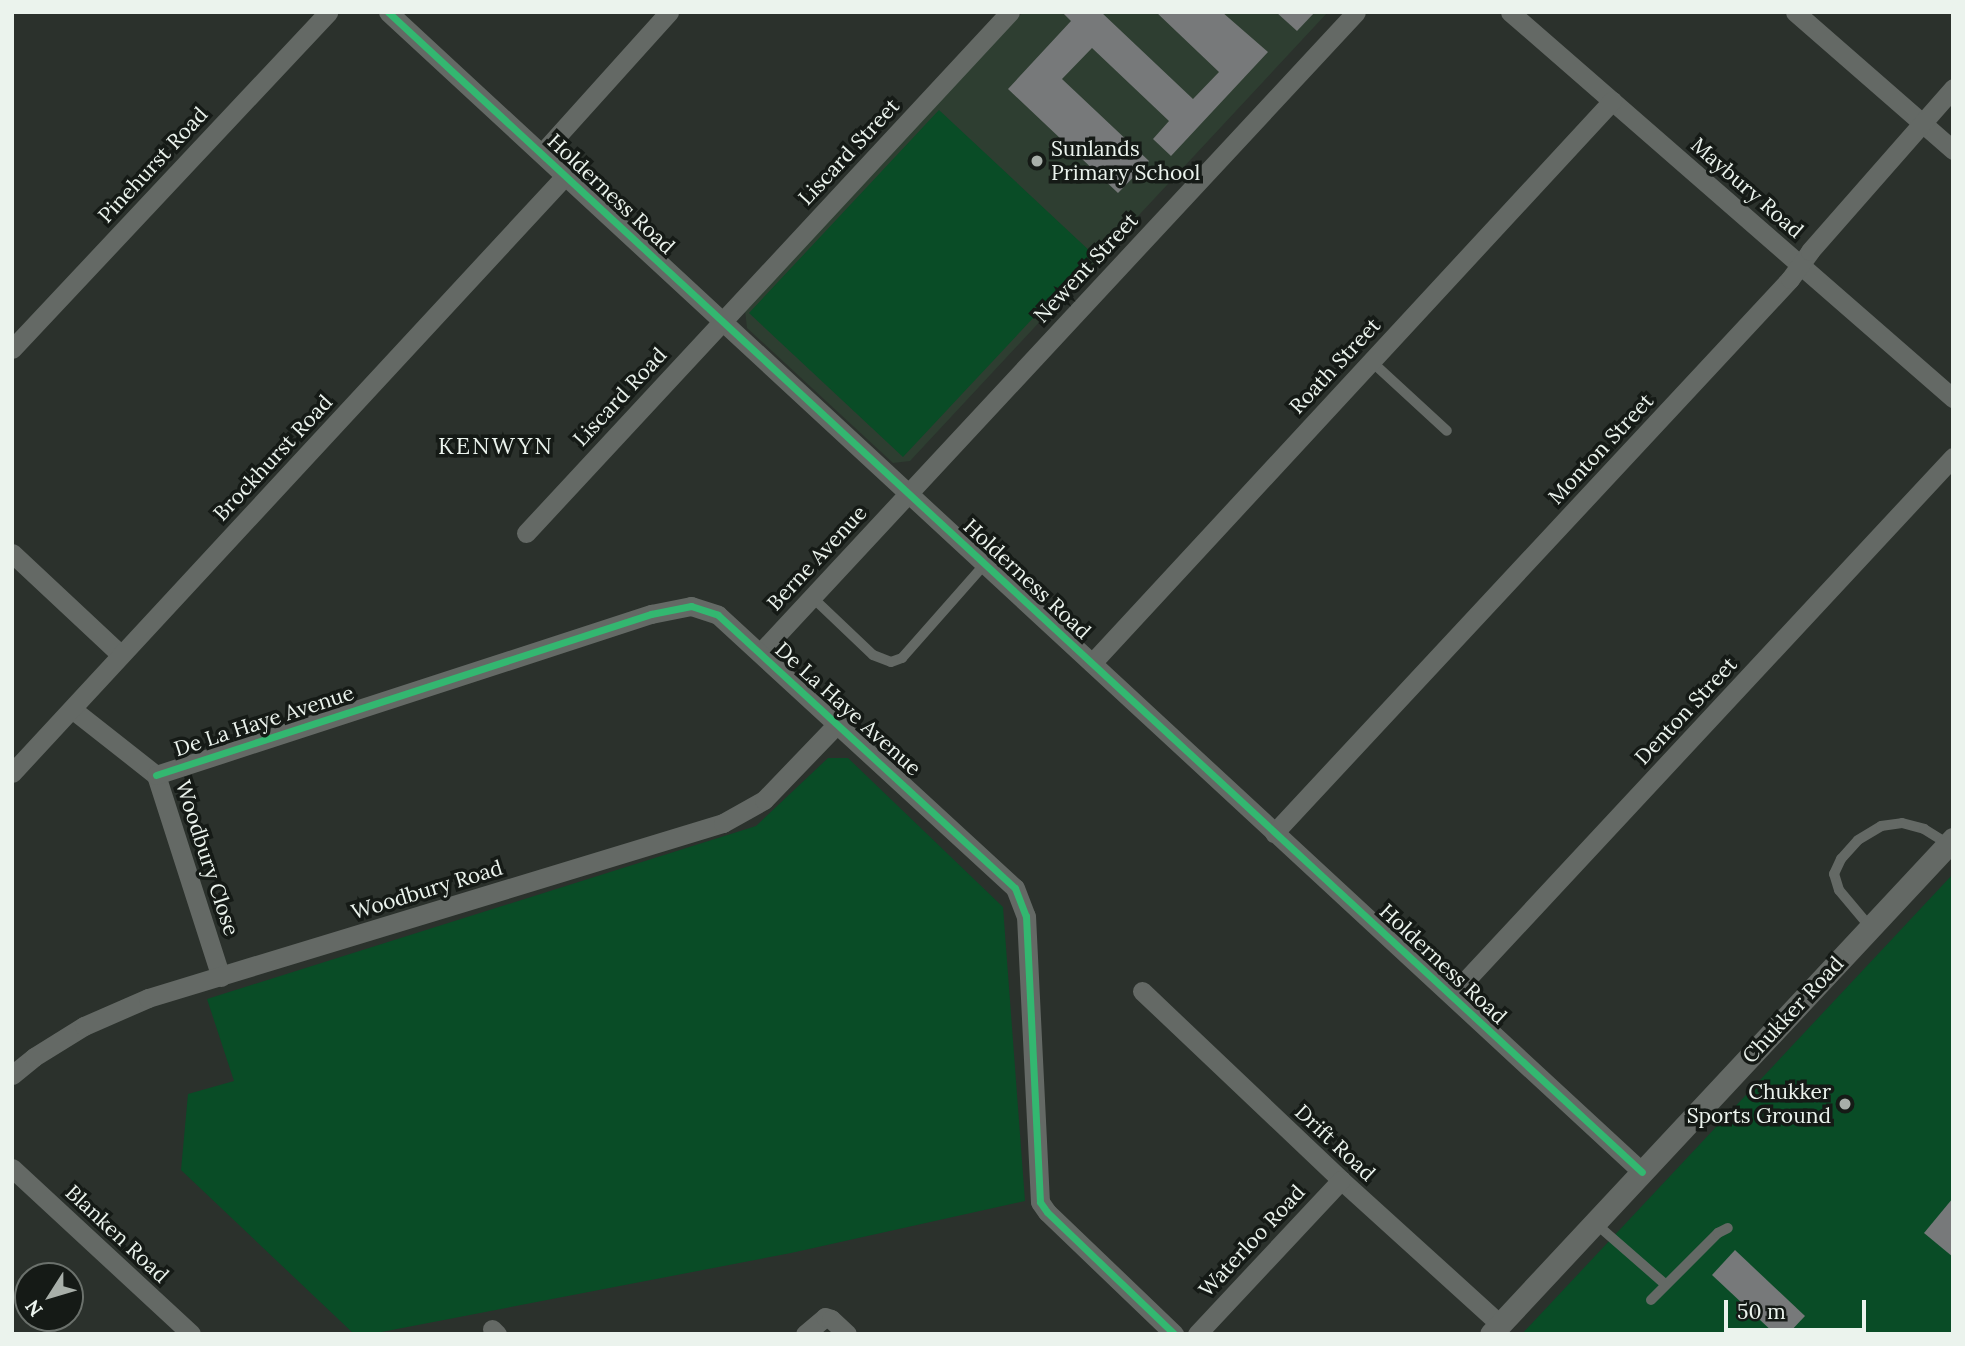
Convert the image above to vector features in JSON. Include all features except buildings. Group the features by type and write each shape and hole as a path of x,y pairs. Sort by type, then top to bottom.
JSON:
{"street":[{"name":"Pinehurst Road","path":"12,349 328,12"},
{"name":"Holderness Road","path":"388,12 566,175 720,322 1642,1172"},
{"path":"542,153 669,12"},
{"name":"Liscard Street","path":"720,322 1010,12"},
{"name":"Newent Street","path":"907,493 1356,12"},
{"name":"Maybury Road","path":"1510,12 1953,398"},
{"path":"1795,12 1953,150"},
{"name":"Monton Street","path":"1274,833 1800,265 1953,88"},
{"name":"Roath Street","path":"1092,663 1612,101"},
{"name":"Brockhurst Road","path":"12,773 566,175"},
{"name":"Liscard Road","path":"526,533 720,322"},
{"name":"Denton Street","path":"1452,995 1953,457"},
{"name":"Berne Avenue","path":"760,653 907,493"},
{"path":"12,553 121,655"},
{"name":"De La Haye Avenue","path":"156,775 674,609 691,606 718,615 838,723 1020,896 1026,916 1040,1202 1047,1212 1174,1334"},
{"name":"Woodbury Close","path":"72,709 156,775 221,977"},
{"name":"Woodbury Road","path":"12,1075 34,1057 84,1026 148,998 723,823 764,800 838,723"},
{"name":"Chukker Road","path":"1495,1329 1950,842"},
{"name":"Drift Road","path":"1142,991 1495,1329"},
{"name":"Blanken Road","path":"12,1168 191,1334"},
{"name":"Waterloo Road","path":"1197,1334 1341,1180"},
{"path":"805,1334 824,1317 831,1318 847,1334"}],"lane":[{"path":"1370,361 1447,431"},
{"path":"811,596 873,655 891,662 902,657 985,564"},
{"path":"1871,927 1835,881 1836,867 1850,850 1874,829 1892,824 1915,824 1950,842"},
{"path":"1595,1223 1665,1284"},
{"path":"1651,1300 1718,1233 1728,1228"}],"shaded area":[{"name":"Sunlands Primary School","path":"1023,12 1328,12 910,461 893,463 747,328 745,310"}],"green space":[{"path":"939,110 1093,254 903,457 749,313"},
{"path":"828,758 848,758 1003,907 1025,1201 791,1253 371,1334 354,1334 181,1170 188,1094 234,1081 207,999 756,826"},
{"name":"Chukker Sports Ground","path":"1953,874 1953,1334 1522,1334"}],"cycle path":[{"path":"388,12 1642,1172"},
{"path":"156,775 651,614 691,606 718,615 1015,888 1026,916 1040,1202 1047,1212 1174,1334"}],"place":[{"name":"Sunlands Primary School","path":"1037,161"},
{"name":"Chukker Sports Ground","path":"1845,1104"}],"district":[{"name":"KENWYN","path":"496,446"}]}
